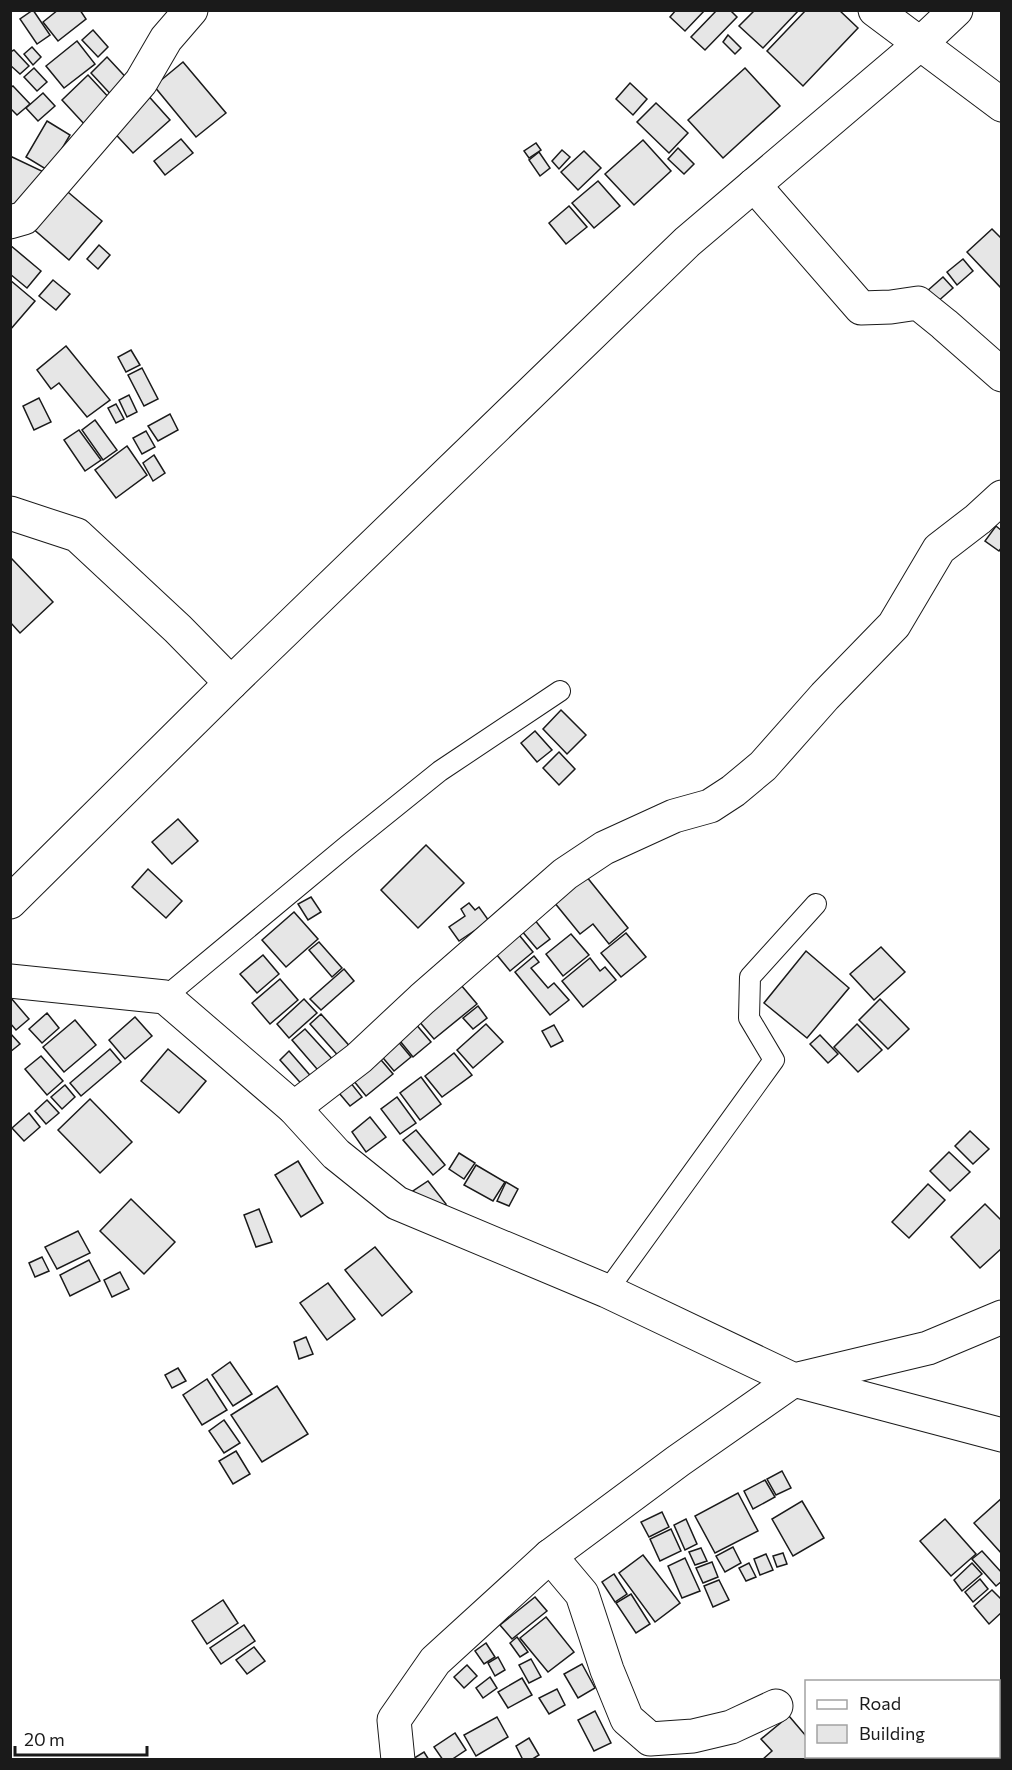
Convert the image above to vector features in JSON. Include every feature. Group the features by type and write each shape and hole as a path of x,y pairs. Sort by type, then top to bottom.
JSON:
{"street":[{"path":"10,222 24,218 141,82 166,39 191,10"},
{"path":"875,10 1002,105"},
{"path":"10,902 231,682 687,242 920,44 956,10"},
{"path":"754,185 861,308 918,303 1002,375"},
{"path":"294,1108 358,1058 430,991 565,874 604,848 674,816 710,806 733,791 762,766 825,696 894,625 939,549 1002,497"},
{"path":"10,513 77,535 231,682"},
{"path":"10,981 165,997 294,1108 336,1154 397,1203 607,1291 794,1380 1002,1435"},
{"path":"398,1760 394,1720 435,1661 550,1556 678,1461 794,1380 928,1348 1002,1317"},
{"path":"550,1556 582,1594 607,1670 627,1719 650,1739 693,1736 730,1727 776,1706"}],"lane":[{"path":"165,997 348,844 440,771 560,691"},
{"path":"607,1291 774,1060 749,1018 750,977 816,904"}],"building":[{"path":"33,10 50,35 37,44 20,19"},
{"path":"58,10 80,10 86,19 58,41 43,22"},
{"path":"676,10 705,10 685,31 670,17"},
{"path":"717,10 730,10 737,17 705,50 691,37"},
{"path":"755,10 799,10 763,48 739,26"},
{"path":"806,10 839,10 858,28 803,86 767,51"},
{"path":"93,30 108,47 98,57 82,40"},
{"path":"728,35 741,48 735,54 723,42"},
{"path":"77,41 95,64 64,88 46,66"},
{"path":"32,47 41,57 33,65 24,54"},
{"path":"14,50 29,66 20,74 10,65 10,52"},
{"path":"107,57 133,85 116,100 91,73"},
{"path":"183,62 226,113 196,137 154,86"},
{"path":"34,68 47,82 37,91 24,77"},
{"path":"745,68 780,106 723,158 688,120"},
{"path":"88,75 112,101 86,126 62,100"},
{"path":"630,83 647,99 633,115 616,99"},
{"path":"13,86 30,104 17,115 10,108 10,88"},
{"path":"144,91 170,120 133,153 107,125"},
{"path":"43,93 55,106 38,121 26,108"},
{"path":"656,103 688,133 669,153 637,122"},
{"path":"47,121 70,135 49,171 26,157"},
{"path":"181,139 193,153 165,175 154,161"},
{"path":"643,140 671,171 634,205 605,174"},
{"path":"536,143 541,150 529,158 524,151"},
{"path":"678,148 694,164 684,174 668,159"},
{"path":"562,150 570,157 559,169 552,161"},
{"path":"584,151 601,168 578,190 561,172"},
{"path":"539,152 550,168 540,176 529,160"},
{"path":"10,156 46,173 26,214 10,206"},
{"path":"598,181 620,206 594,228 572,203"},
{"path":"62,187 102,221 69,260 23,220"},
{"path":"569,206 587,227 566,244 549,223"},
{"path":"992,229 1002,239 1002,289 967,252"},
{"path":"10,245 41,271 27,288 10,274"},
{"path":"99,245 110,255 98,269 87,259"},
{"path":"963,259 973,271 957,285 947,272"},
{"path":"943,277 953,288 936,303 926,292"},
{"path":"10,280 35,301 10,330"},
{"path":"53,280 70,294 56,310 39,296"},
{"path":"66,346 110,400 87,417 59,383 51,389 37,370"},
{"path":"131,350 140,365 126,372 118,357"},
{"path":"142,368 158,399 144,406 128,375"},
{"path":"129,395 137,412 127,417 119,400"},
{"path":"39,398 51,422 34,430 23,406"},
{"path":"116,404 124,419 116,423 108,408"},
{"path":"170,414 178,430 158,441 148,426"},
{"path":"95,420 117,450 103,460 82,430"},
{"path":"79,430 101,460 85,471 64,440"},
{"path":"146,431 155,447 142,454 133,438"},
{"path":"127,446 147,475 116,498 95,470"},
{"path":"154,455 165,473 153,481 143,463"},
{"path":"996,526 1002,531 1002,547 999,551 985,541"},
{"path":"12,559 53,602 20,633 10,622 10,561"},
{"path":"561,710 586,735 567,754 543,729"},
{"path":"535,731 552,750 537,762 521,743"},
{"path":"559,752 575,769 559,785 543,768"},
{"path":"178,819 198,841 172,864 152,842"},
{"path":"426,845 464,883 418,928 381,890"},
{"path":"148,869 182,901 166,918 132,887"},
{"path":"586,876 628,928 609,944 593,924 580,934 554,902"},
{"path":"311,897 321,912 308,920 298,904"},
{"path":"469,903 475,910 479,907 489,921 459,941 449,927 465,916 461,909"},
{"path":"294,912 318,939 286,967 262,940"},
{"path":"534,919 550,939 537,949 521,930"},
{"path":"515,930 533,952 510,971 492,949"},
{"path":"626,933 646,957 621,977 601,953"},
{"path":"571,934 589,955 563,976 546,954"},
{"path":"319,942 342,968 332,977 309,950"},
{"path":"881,947 905,972 874,1000 850,974"},
{"path":"806,951 849,988 807,1038 764,1003"},
{"path":"263,955 279,974 257,993 240,974"},
{"path":"534,956 539,962 531,968 548,988 554,983 569,1000 550,1015 515,972"},
{"path":"590,958 600,971 605,967 616,980 583,1007 562,981"},
{"path":"344,969 354,981 321,1010 310,999"},
{"path":"280,979 298,1000 270,1024 252,1003"},
{"path":"461,985 477,1004 434,1039 418,1020"},
{"path":"11,998 29,1019 16,1030 10,1023"},
{"path":"304,999 317,1013 289,1038 277,1024"},
{"path":"880,999 909,1029 888,1049 859,1020"},
{"path":"478,1006 487,1018 473,1029 463,1018"},
{"path":"47,1013 59,1028 42,1043 29,1029"},
{"path":"321,1014 354,1051 342,1060 310,1024"},
{"path":"135,1017 152,1036 125,1059 109,1040"},
{"path":"75,1020 96,1045 64,1072 43,1047"},
{"path":"414,1022 431,1042 413,1057 396,1036"},
{"path":"486,1024 503,1042 473,1068 457,1050"},
{"path":"857,1024 882,1050 858,1072 834,1047"},
{"path":"554,1025 563,1041 551,1047 542,1031"},
{"path":"305,1029 336,1063 323,1076 292,1040"},
{"path":"10,1033 20,1044 10,1052"},
{"path":"820,1035 838,1054 828,1063 810,1044"},
{"path":"396,1039 411,1057 394,1071 379,1053"},
{"path":"110,1049 121,1062 81,1096 70,1083"},
{"path":"168,1049 206,1081 179,1113 141,1081"},
{"path":"289,1051 315,1081 306,1089 280,1060"},
{"path":"454,1053 472,1075 442,1097 425,1076"},
{"path":"376,1054 393,1074 366,1096 349,1075"},
{"path":"41,1056 63,1081 47,1095 25,1069"},
{"path":"346,1077 362,1097 350,1106 334,1087"},
{"path":"421,1077 441,1104 420,1120 400,1093"},
{"path":"65,1085 75,1097 62,1109 51,1097"},
{"path":"397,1097 416,1123 400,1134 381,1109"},
{"path":"90,1099 132,1142 100,1173 58,1130"},
{"path":"47,1100 59,1113 46,1124 35,1111"},
{"path":"29,1113 40,1127 24,1141 12,1128"},
{"path":"370,1117 386,1137 366,1152 352,1132"},
{"path":"416,1130 445,1165 433,1175 403,1140"},
{"path":"970,1131 989,1149 973,1164 955,1146"},
{"path":"949,1152 970,1172 950,1191 930,1171"},
{"path":"459,1153 475,1163 464,1179 449,1169"},
{"path":"298,1161 323,1203 301,1217 275,1175"},
{"path":"476,1165 505,1182 493,1201 464,1185"},
{"path":"428,1181 446,1204 433,1214 413,1191"},
{"path":"506,1182 518,1189 509,1206 497,1201"},
{"path":"928,1184 945,1200 909,1238 892,1222"},
{"path":"131,1199 175,1242 144,1274 100,1231"},
{"path":"985,1204 1002,1221 1002,1248 980,1268 951,1237"},
{"path":"259,1209 272,1242 256,1247 244,1215"},
{"path":"78,1231 90,1253 57,1269 45,1247"},
{"path":"375,1247 412,1292 382,1316 345,1270"},
{"path":"42,1257 49,1271 35,1277 29,1263"},
{"path":"89,1260 100,1281 70,1296 60,1275"},
{"path":"120,1272 129,1289 112,1297 104,1280"},
{"path":"328,1283 355,1319 327,1340 300,1303"},
{"path":"306,1337 313,1354 299,1359 294,1342"},
{"path":"230,1362 252,1394 233,1406 212,1375"},
{"path":"178,1368 186,1381 172,1388 165,1375"},
{"path":"207,1379 227,1410 202,1425 183,1395"},
{"path":"277,1386 308,1434 262,1462 231,1415"},
{"path":"224,1420 240,1443 224,1453 209,1431"},
{"path":"236,1451 250,1474 233,1484 219,1461"},
{"path":"782,1471 791,1488 776,1495 767,1479"},
{"path":"765,1480 775,1497 753,1509 744,1491"},
{"path":"738,1493 758,1531 715,1553 695,1516"},
{"path":"1002,1498 1002,1554 974,1523"},
{"path":"802,1501 824,1538 793,1556 772,1519"},
{"path":"662,1512 669,1527 649,1537 641,1522"},
{"path":"686,1519 697,1544 685,1550 674,1525"},
{"path":"945,1519 976,1554 951,1576 920,1541"},
{"path":"671,1529 681,1551 660,1561 650,1539"},
{"path":"733,1547 741,1563 725,1572 716,1556"},
{"path":"701,1548 707,1561 695,1565 689,1552"},
{"path":"982,1551 1002,1573 1002,1581 996,1586 972,1559"},
{"path":"783,1553 787,1564 777,1567 773,1556"},
{"path":"766,1554 773,1570 760,1575 754,1559"},
{"path":"643,1555 680,1603 655,1622 619,1573"},
{"path":"685,1558 700,1591 682,1598 668,1566"},
{"path":"712,1562 718,1577 703,1583 696,1568"},
{"path":"749,1563 756,1577 746,1581 739,1568"},
{"path":"972,1563 982,1574 962,1591 954,1580"},
{"path":"614,1574 627,1594 615,1602 602,1582"},
{"path":"980,1579 988,1589 973,1602 965,1592"},
{"path":"719,1580 729,1600 713,1607 704,1586"},
{"path":"992,1590 1002,1600 1002,1612 989,1624 974,1606"},
{"path":"631,1594 650,1624 636,1633 616,1603"},
{"path":"535,1597 547,1611 512,1639 500,1625"},
{"path":"223,1600 238,1623 207,1644 192,1621"},
{"path":"546,1617 574,1652 548,1672 520,1638"},
{"path":"244,1625 255,1641 221,1664 210,1648"},
{"path":"517,1637 528,1652 520,1657 510,1643"},
{"path":"486,1643 495,1657 484,1664 475,1651"},
{"path":"254,1647 265,1661 247,1674 236,1660"},
{"path":"498,1657 505,1670 495,1676 488,1663"},
{"path":"531,1659 541,1677 529,1683 519,1665"},
{"path":"582,1664 595,1688 578,1698 564,1674"},
{"path":"467,1665 477,1676 464,1688 454,1677"},
{"path":"490,1677 497,1688 483,1698 476,1688"},
{"path":"522,1678 532,1695 508,1708 498,1692"},
{"path":"557,1689 565,1705 549,1714 539,1698"},
{"path":"595,1711 611,1743 594,1751 578,1720"},
{"path":"789,1716 805,1735 805,1758 848,1758 849,1760 762,1760 772,1751 761,1739"},
{"path":"497,1717 508,1737 476,1756 464,1735"},
{"path":"455,1733 466,1750 451,1760 443,1760 434,1747"},
{"path":"529,1738 539,1755 531,1760 523,1760 516,1746"},
{"path":"424,1752 429,1760 411,1760"}]}
